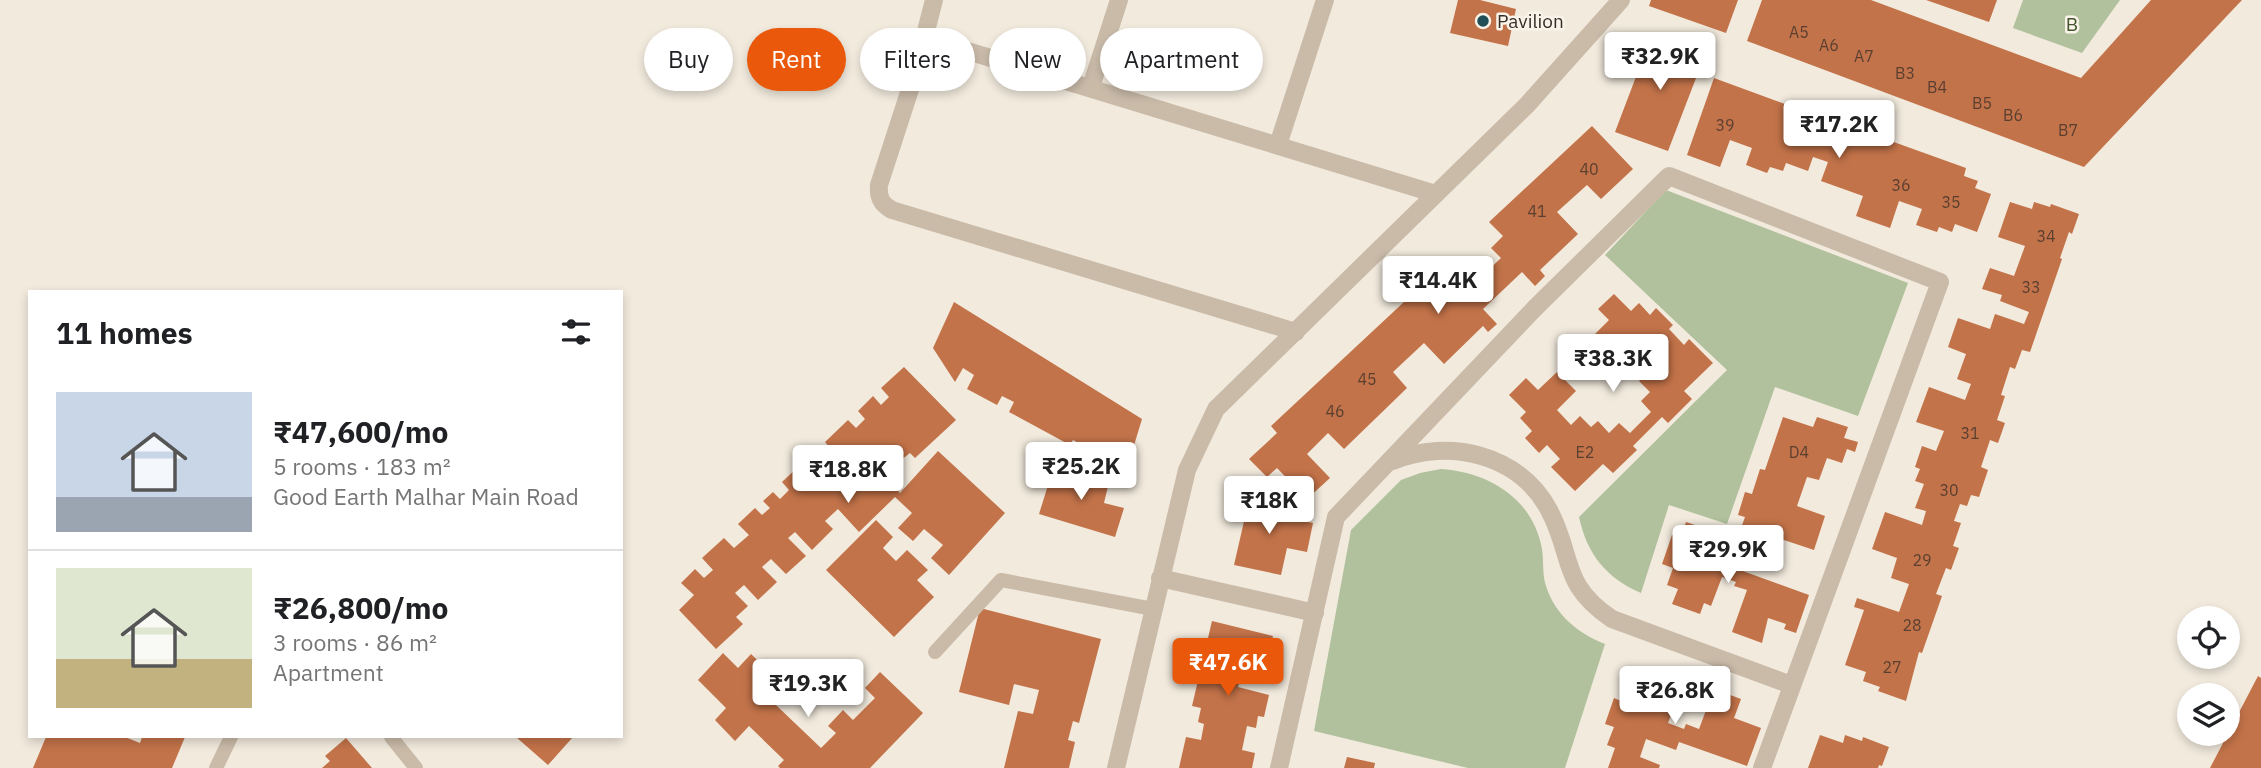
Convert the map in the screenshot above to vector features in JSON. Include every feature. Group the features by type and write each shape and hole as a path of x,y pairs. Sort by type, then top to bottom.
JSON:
{"street":[{"path":"927,28 934,0"},
{"path":"1091,87 1119,0"},
{"path":"1278,145 1325,0"},
{"path":"1116,768 1187,470 1216,409 1527,106 1621,0"},
{"path":"975,53 1436,194"},
{"path":"908,91 879,185 878,194 885,206 1296,331"},
{"path":"1279,768 1336,517 1535,308 1670,176 1940,282 1762,768"},
{"path":"1387,463 1429,450 1450,449 1493,459 1514,471 1532,487 1547,507 1558,528 1575,583 1597,609 1612,619 1791,685"},
{"path":"1160,578 1315,613"}],"lane":[{"path":"935,652 1001,580 1153,609"},
{"path":"216,768 231,738"},
{"path":"392,738 416,768"}],"green space":[{"name":"B","path":"2023,0 2120,0 2082,53 2013,28"},
{"path":"1666,190 1908,283 1858,416 1775,387 1727,524 1669,505 1641,593 1618,580 1600,563 1587,542 1579,517 1727,370 1605,255"},
{"path":"1441,469 1458,471 1491,482 1518,502 1537,531 1545,581 1555,606 1577,629 1605,644 1565,768 1468,768 1314,731 1351,530 1401,480"}],"building":[{"name":"Pavilion","path":"1458,0 1480,0 1516,9 1508,46 1450,33"},
{"path":"1651,0 1738,0 1726,33 1649,6"},
{"path":"1762,0 1871,0 2081,78 2151,0 2242,0 2084,167 1747,41"},
{"path":"1926,0 1997,0 1989,22"},
{"path":"1653,32 1706,52 1668,151 1615,132"},
{"path":"1714,78 1796,108 1793,116 1808,121 1806,128 1821,134 1827,118 1966,168 1964,176 1978,181 1975,188 1991,194 1977,232 1955,224 1952,232 1939,227 1937,232 1916,225 1922,209 1899,201 1890,228 1856,216 1863,196 1821,181 1828,162 1813,157 1808,171 1786,163 1783,171 1770,167 1767,173 1746,165 1752,148 1730,140 1720,167 1687,155"},
{"path":"1592,126 1633,169 1601,199 1587,185 1557,212 1578,234 1540,270 1545,276 1535,286 1522,272 1483,309 1497,324 1488,332 1483,326 1444,364 1424,343 1393,372 1407,388 1344,449 1328,433 1307,454 1330,478 1307,499 1277,468 1267,477 1249,459 1277,433 1271,426 1434,274 1448,289 1459,277 1469,288 1501,258 1491,248 1503,236 1489,222"},
{"path":"2010,202 2032,209 2034,202 2050,207 2051,204 2079,214 2072,234 2069,232 2030,352 2022,350 2015,369 2010,367 1997,420 2005,423 1998,443 1990,440 1981,467 1988,470 1979,497 1971,495 1967,506 1960,504 1954,521 1961,523 1953,546 1959,548 1951,570 1946,568 1936,594 1942,596 1922,653 1919,652 1906,701 1878,691 1880,687 1863,681 1866,672 1845,665 1864,610 1854,607 1857,598 1899,612 1909,584 1891,578 1897,558 1872,549 1885,512 1922,525 1926,511 1915,508 1924,484 1915,481 1920,469 1915,467 1922,446 1936,451 1944,431 1916,422 1929,387 1965,400 1971,384 1957,379 1966,354 1948,347 1958,318 1990,329 1995,314 2024,324 2029,312 2000,301 2002,295 1982,289 1990,268 2014,276 2025,246 1998,237"},
{"path":"1614,294 1631,311 1639,303 1650,315 1656,308 1673,325 1669,329 1684,345 1689,339 1713,363 1684,391 1692,399 1668,423 1662,417 1633,446 1637,450 1613,473 1603,464 1575,491 1551,467 1560,459 1547,445 1539,453 1525,438 1532,431 1520,418 1526,412 1509,395 1526,378 1538,390 1557,372 1576,391 1557,410 1571,425 1580,416 1591,427 1598,421 1609,433 1619,423 1630,433 1651,412 1641,401 1650,392 1639,381 1646,374 1634,363 1643,354 1629,340 1610,359 1590,339 1609,320 1598,309"},
{"path":"954,302 1142,419 1125,475 1079,451 1082,445 1073,440 1070,445 1009,412 1014,402 1002,396 997,405 967,389 974,375 963,368 955,382 933,348"},
{"path":"904,367 956,420 915,458 910,453 901,460 897,455 880,471 900,493 938,451 1005,513 949,575 931,558 943,545 924,529 913,541 898,528 912,513 895,497 859,532 838,509 825,521 833,529 812,550 795,532 788,538 806,556 786,574 771,559 762,567 777,582 758,600 744,585 735,593 748,606 736,617 743,624 716,649 679,610 694,595 681,583 695,569 704,578 713,570 702,558 724,538 734,548 749,535 738,524 755,508 762,515 770,508 763,501 773,492 780,499 789,490 782,482 799,466 811,479 836,455 825,442 848,420 856,428 865,419 858,411 873,396 881,405 889,397 881,388"},
{"path":"1783,417 1813,427 1817,417 1848,427 1844,438 1858,442 1855,452 1847,449 1842,463 1827,458 1819,480 1807,477 1797,506 1825,516 1814,550 1775,537 1770,550 1737,539 1745,517 1738,515 1745,492 1752,494 1760,469 1765,470"},
{"path":"1054,466 1109,482 1104,503 1124,508 1115,537 1039,514"},
{"path":"1241,495 1283,504 1280,516 1313,523 1307,552 1287,548 1281,575 1234,565 1245,517 1237,515"},
{"path":"876,520 893,537 883,548 896,561 907,550 928,570 917,580 934,597 894,637 826,570"},
{"path":"1686,522 1719,533 1712,552 1743,563 1740,570 1809,595 1796,633 1784,629 1786,624 1768,618 1762,643 1732,632 1747,590 1734,586 1736,582 1722,577 1711,606 1704,603 1700,614 1672,604 1678,589 1667,585 1673,568 1662,564 1672,535 1680,538"},
{"path":"980,608 1101,639 1079,723 1073,721 1068,740 1075,742 1069,768 1004,768 1018,711 1033,714 1039,690 1014,684 1009,705 959,692"},
{"path":"1212,621 1273,636 1263,678 1242,673 1238,687 1269,695 1264,717 1258,716 1256,728 1247,726 1242,750 1255,753 1252,768 1179,768 1186,737 1201,740 1204,724 1198,722 1201,708 1192,706"},
{"path":"723,653 738,668 751,654 773,675 759,689 821,748 836,733 828,726 843,710 853,720 875,698 865,688 880,672 923,713 870,768 780,768 778,766 784,760 749,726 735,741 715,720 726,708 698,680"},
{"path":"1648,674 1673,683 1670,693 1678,696 1668,723 1684,729 1686,724 1699,729 1714,689 1741,699 1734,718 1761,728 1747,766 1679,742 1676,750 1646,739 1640,757 1660,765 1659,768 1608,768 1615,748 1607,745 1614,727 1605,724 1614,698 1623,702 1630,684 1643,689"},
{"path":"2258,676 2261,678 2261,768 2210,768 2221,746 2240,746 2240,710"},
{"path":"1820,735 1843,743 1845,735 1862,741 1863,737 1889,747 1882,766 1879,765 1878,768 1808,768"},
{"path":"46,738 128,738 140,743 142,738 185,738 172,768 33,768"},
{"path":"346,738 372,768 322,768 330,761 325,756"},
{"path":"517,738 572,738 548,765"},
{"path":"1347,757 1375,763 1374,768 1344,768"}],"place":[{"name":"Pavilion","path":"1483,21"}]}
